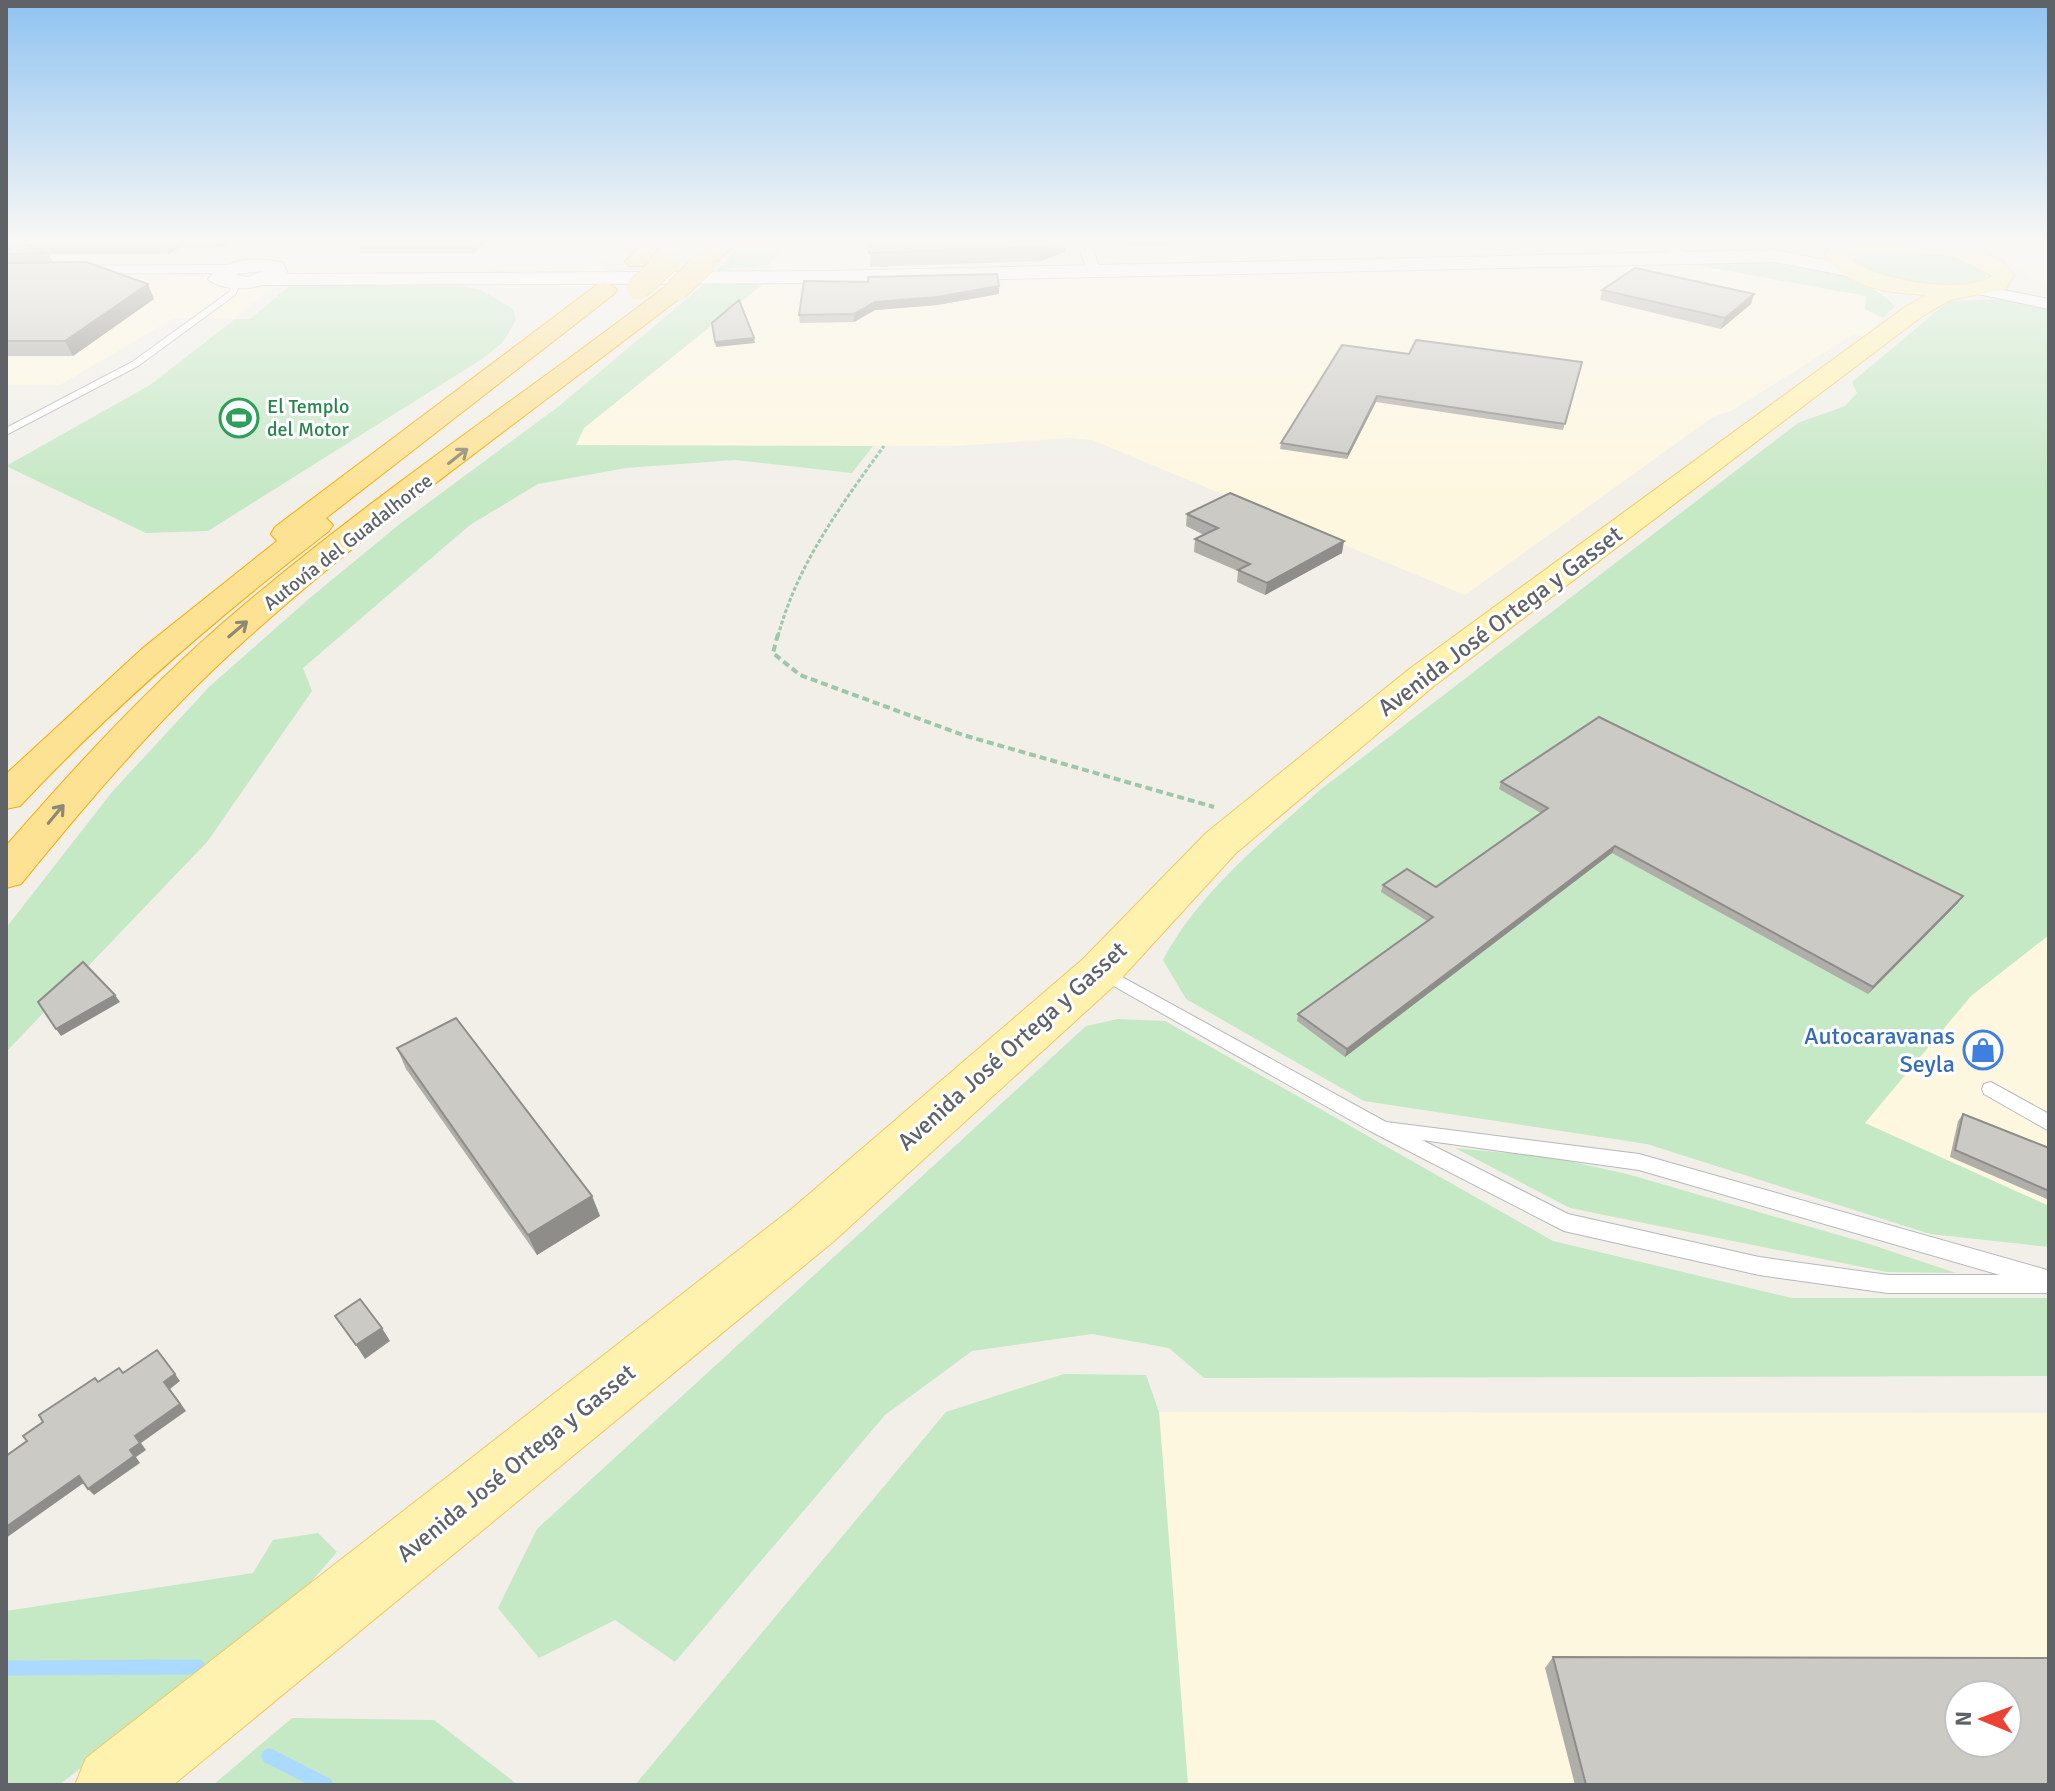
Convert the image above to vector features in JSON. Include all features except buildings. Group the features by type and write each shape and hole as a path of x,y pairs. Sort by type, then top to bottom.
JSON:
{"highway":[{"path":"94,706 159,633 558,326"},
{"name":"Autovía del Guadalhorce","path":"6,797 94,706 187,628 315,527 591,326"},
{"name":"Autovía del Guadalhorce","path":"6,874 155,706 231,635 598,326"}],"main road":[{"name":"Avenida José Ortega y Gasset","path":"113,1785 814,1224 1100,971 1221,843 1421,678 1895,326"}],"lane":[{"path":"6,432 135,364 187,326"},
{"path":"1100,971 1377,1126 1564,1222 1759,1266 1888,1284 2049,1282"},
{"path":"1991,1089 2049,1123"},
{"path":"1377,1126 1639,1162 2049,1282"}],"path":[{"path":"884,446 825,526 782,615 773,653 800,675 963,735 1251,818"}],"shaded area":[{"path":"6,326 161,326 60,385 6,385"},
{"path":"711,326 1876,326 1866,336 1854,334 1733,410 1713,417 1465,595 1092,440 1070,438 956,446 576,445 584,428"},
{"name":"Autocaravanas Seyla","path":"2049,935 2049,1206 1865,1123 1863,1105 1971,996"},
{"path":"1159,1412 2049,1413 2049,1785 1188,1785"}],"green space":[{"name":"El Templo del Motor","path":"227,326 513,326 503,342 482,359 208,531 146,533 6,466 150,385"},
{"path":"655,326 711,326 584,428 576,445 873,446 852,473 735,460 626,468 538,484 470,525 303,668 312,691 207,842 6,1052 6,928 112,792 209,687 311,597 401,523 559,406"},
{"path":"1920,326 2049,326 2049,935 1971,996 1865,1123 2049,1206 2049,1247 1930,1234 1647,1144 1364,1101 1186,999 1163,960 1213,890 1255,848 1320,790 1798,423 1845,406 1857,393 1852,382","holes":["1545,815 1612,853 1345,1056 1446,901 1422,918 1382,892 1434,894"]},
{"path":"1118,1019 1165,1021 1553,1241 1792,1298 2049,1298 2049,1376 1204,1378 1169,1348 1092,1334 972,1351 885,1415 675,1662 615,1620 539,1658 498,1608 537,1529 1086,1026"},
{"path":"1455,1148 1550,1157 1627,1174 1866,1243 1956,1273 1887,1272 1570,1208"},
{"path":"1064,1374 1146,1375 1159,1412 1188,1785 635,1785 946,1412"},
{"path":"318,1533 337,1552 291,1605 59,1785 6,1785 6,1611 253,1573 273,1540"},
{"path":"292,1718 434,1720 518,1785 213,1785"}],"waterway":[{"path":"6,1668 198,1667"},
{"path":"269,1756 326,1785"}],"place":[{"name":"El Templo del Motor","path":"239,418"},
{"name":"Autocaravanas Seyla","path":"1983,1050"}]}
